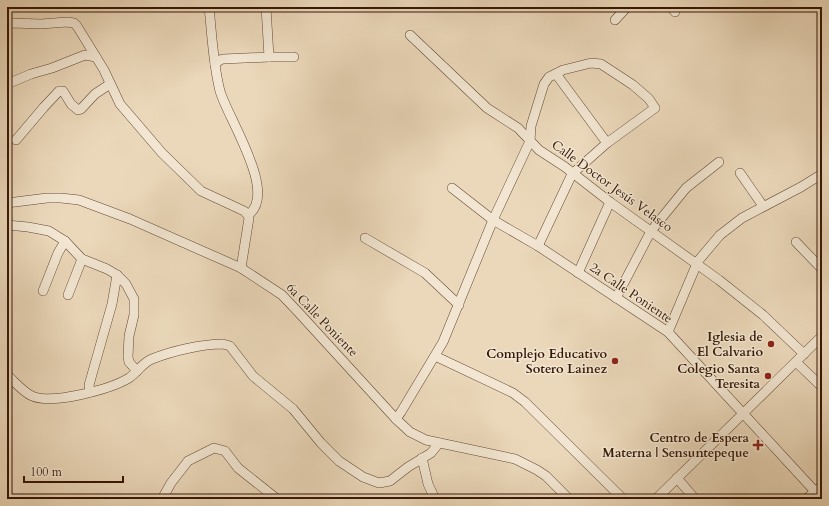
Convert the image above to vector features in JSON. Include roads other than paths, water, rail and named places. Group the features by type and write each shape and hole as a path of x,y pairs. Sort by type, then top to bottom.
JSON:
{"street":[{"path":"209,7 215,64 223,99 249,157 258,185 256,205 254,210 248,215 241,268"},
{"path":"266,7 268,56"},
{"path":"615,20 627,7"},
{"path":"7,24 71,22 77,26 120,104 165,156 182,173 207,194 244,211 248,215"},
{"name":"Calle Doctor Jesús Velasco","path":"410,35 487,108 518,128 539,150 565,167 572,174 610,202 697,263 763,315 804,354"},
{"path":"7,84 84,55 96,58"},
{"path":"215,64 224,59 268,56 294,57"},
{"path":"396,419 443,342 493,220 530,141 531,126 544,84 549,77 563,70 591,63 601,64 633,85 649,99 655,108 607,143 572,174 538,246"},
{"path":"556,74 607,143"},
{"path":"16,140 59,91 63,90 71,104 78,110 81,109 95,94 110,84"},
{"path":"616,298 651,231 686,188 719,162"},
{"path":"740,173 763,206"},
{"path":"668,332 697,263 720,235 742,218 801,187 822,174"},
{"name":"2a Calle Poniente","path":"452,188 493,220 538,246 668,332 742,414 819,489 822,499"},
{"name":"6a Calle Poniente","path":"7,203 47,198 71,198 79,200 124,216 241,268 282,295 396,419 417,437 515,459 546,476 569,499"},
{"path":"578,273 610,202"},
{"path":"7,225 49,231 65,241 82,259 99,265 117,275 126,284 134,299 134,315 128,357 129,362 136,371"},
{"path":"365,238 426,273 459,305"},
{"path":"43,291 51,268 65,241"},
{"path":"796,242 822,268"},
{"path":"68,295 82,259"},
{"path":"90,392 89,386 112,304 117,275"},
{"path":"656,499 822,336"},
{"path":"7,375 25,392 38,398 55,399 108,388 129,378 147,362 174,352 227,344 253,376 293,409 331,454 353,472 370,480 385,483 394,479 408,467 431,452 439,443"},
{"path":"435,356 514,393 525,402 623,499"},
{"path":"796,362 822,387"},
{"path":"162,499 171,483 188,461 214,448 220,448 225,451 235,471 277,499"},
{"path":"422,458 428,484 435,499"},
{"path":"677,478 696,499"},
{"path":"806,499 819,489"}],"place":[{"name":"Iglesia de El Calvario","path":"771,344"},
{"name":"Complejo Educativo Sotero Lainez","path":"615,361"},
{"name":"Colegio Santa Teresita","path":"768,376"},
{"name":"Centro de Espera Materna | Sensuntepeque","path":"758,445"}]}
